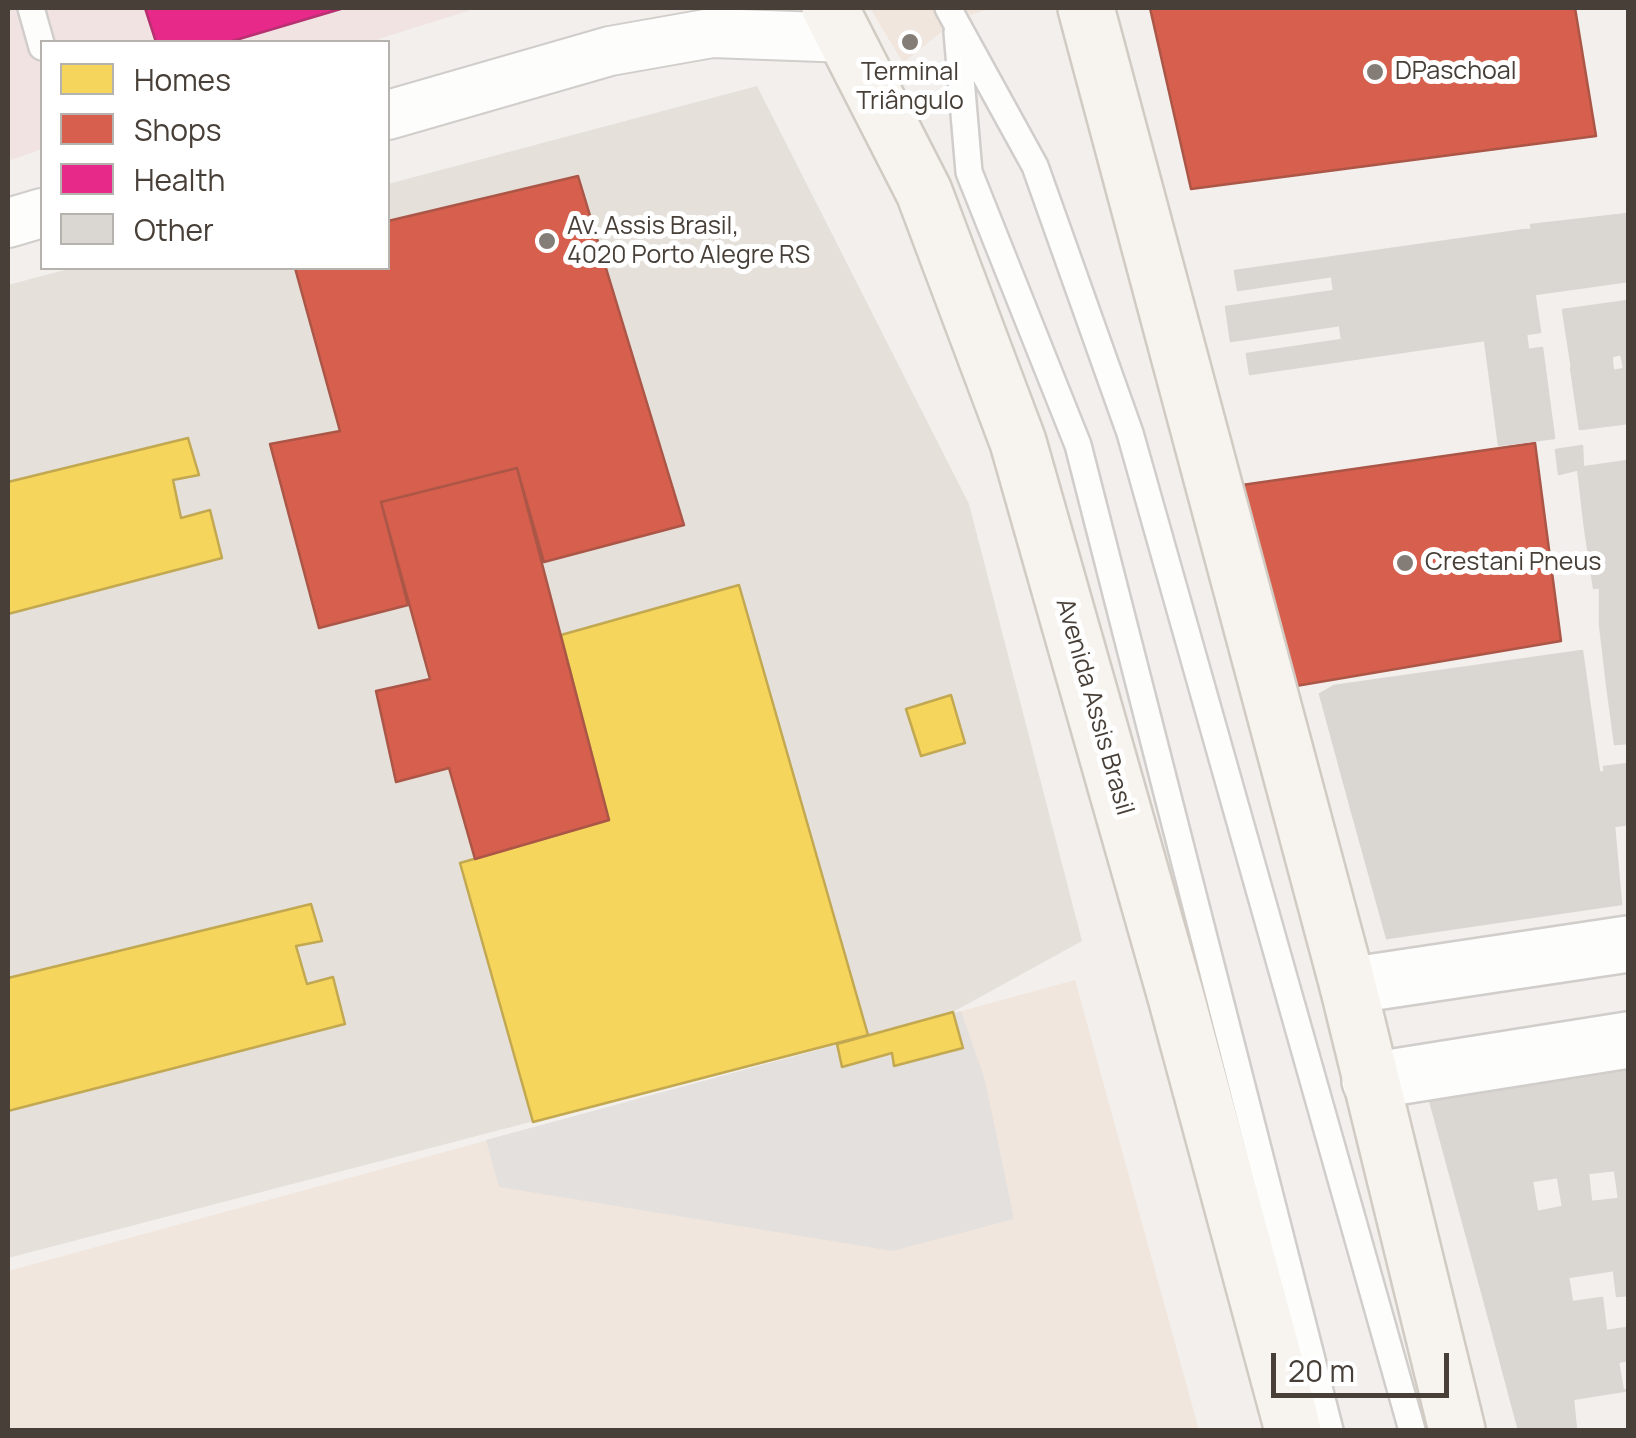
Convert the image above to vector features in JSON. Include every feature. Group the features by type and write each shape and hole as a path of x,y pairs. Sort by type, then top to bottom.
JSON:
{"main road":[{"path":"1086,8 1348,986 1457,1430"},
{"name":"Avenida Assis Brasil","path":"839,23 924,192 1018,442 1176,997 1292,1430"}],"street":[{"path":"610,51 655,8"},
{"path":"390,114 610,51 712,33 839,23"},
{"path":"8,223 40,214"},
{"path":"1348,986 1628,944"},
{"path":"1370,1081 1628,1040"}],"lane":[{"path":"32,8 40,40"},
{"path":"952,12 969,172 1078,446 1330,1430"},
{"path":"952,12 1034,166 1130,432 1412,1430"}],"shaded area":[{"path":"8,8 477,8 375,40 40,40 40,150 11,160"},
{"name":"Terminal Triângulo","path":"870,8 991,8 956,20 903,63"},
{"path":"757,86 969,504 1082,941 953,1012 8,1258 8,285 64,270 390,270 390,183"},
{"path":"1075,980 1199,1430 8,1430 8,1271"},
{"path":"961,1011 985,1080 1014,1219 893,1251 499,1187 486,1140"}],"building: Homes":[{"path":"188,438 199,475 173,480 181,518 210,510 222,558 8,614 8,482"},
{"path":"739,585 868,1035 533,1122 460,863 609,820 561,635"},
{"path":"951,695 965,743 921,756 906,709"},
{"path":"311,904 322,941 296,946 307,984 333,977 345,1024 8,1111 8,978"},
{"path":"953,1012 963,1048 894,1066 892,1053 842,1067 837,1044"}],"building: Shops":[{"name":"DPaschoal","path":"1150,8 1575,8 1596,136 1191,189"},
{"path":"578,176 684,525 544,562 517,468 381,502 408,605 319,628 270,444 340,431 296,270 390,270 390,221"},
{"name":"Crestani Pneus","path":"1535,443 1561,641 1290,687 1242,485"},
{"path":"517,468 609,820 475,859 449,768 396,782 376,691 430,679 381,502"}],"building: Health":[{"path":"145,8 344,8 236,40 155,40"}],"building: Other":[{"path":"1628,214 1628,281 1535,294 1525,230 1532,230 1531,225"},
{"path":"1525,230 1540,332 1250,374 1247,354 1342,340 1340,325 1231,341 1226,307 1334,291 1332,276 1238,290 1235,271"},
{"path":"1628,301 1628,361 1623,362 1621,354 1612,356 1612,363 1572,368 1563,310"},
{"path":"1526,334 1528,350 1542,348 1554,438 1499,445 1485,340"},
{"path":"1628,361 1628,423 1580,429 1571,368 1612,363 1613,371 1624,369 1623,362"},
{"path":"1582,446 1583,468 1559,474 1556,450"},
{"path":"1628,461 1627,523 1585,528 1578,468"},
{"path":"1627,523 1628,583 1594,588 1585,528"},
{"path":"1628,583 1628,620 1600,624 1600,586"},
{"path":"1628,620 1628,681 1607,684 1600,624"},
{"path":"1582,651 1599,772 1351,808 1320,694 1334,686"},
{"path":"1628,681 1628,743 1615,744 1607,684"},
{"path":"1628,764 1628,824 1614,826 1621,904 1387,938 1351,808 1605,772 1604,767"},
{"path":"1628,1063 1628,1295 1617,1296 1614,1270 1568,1277 1572,1302 1488,1314 1428,1093","holes":["1615,1170 1619,1199 1591,1202 1588,1173","1558,1177 1563,1207 1537,1212 1532,1181"]},
{"path":"1602,1298 1606,1331 1628,1328 1628,1360 1618,1362 1623,1391 1513,1408 1488,1314"},
{"path":"1628,1390 1628,1430 1519,1430 1513,1408"},
{"path":"1628,1390 1628,1430 1576,1430 1573,1399"}],"place":[{"name":"Terminal Triângulo","path":"910,42"},
{"name":"DPaschoal","path":"1375,72"},
{"name":"Av. Assis Brasil, 4020 Porto Alegre RS","path":"547,241"},
{"name":"Crestani Pneus","path":"1405,563"}]}
